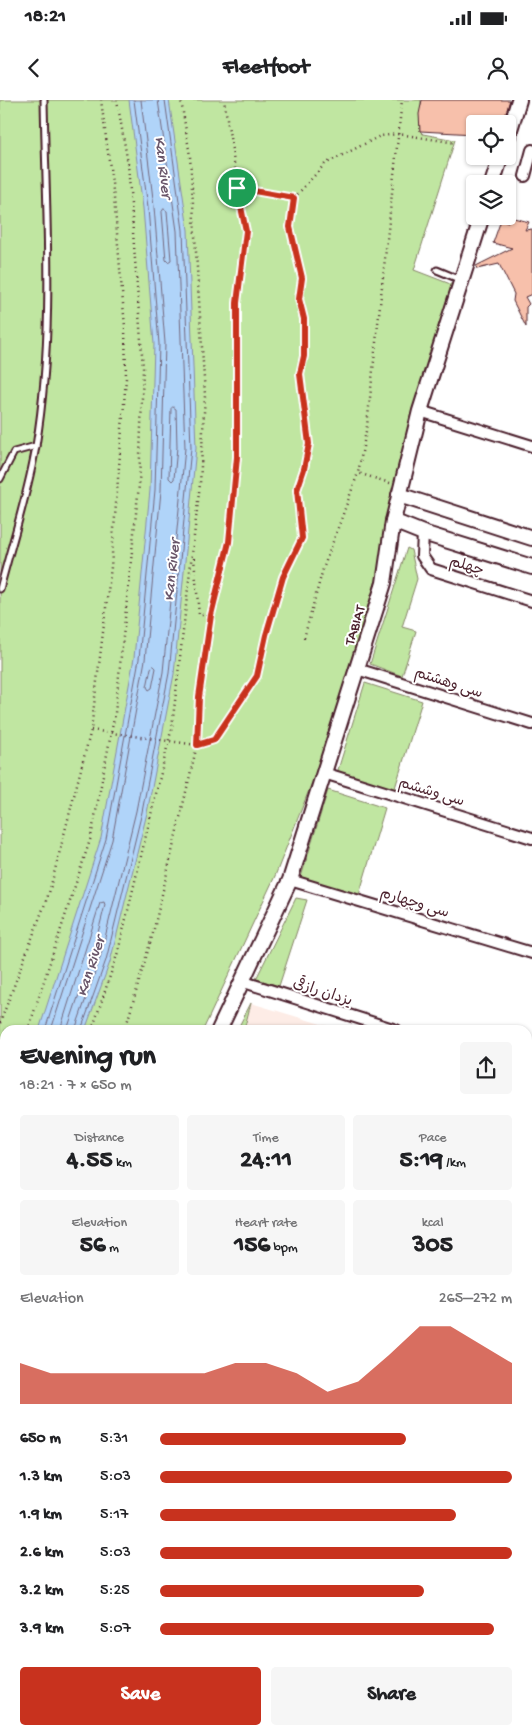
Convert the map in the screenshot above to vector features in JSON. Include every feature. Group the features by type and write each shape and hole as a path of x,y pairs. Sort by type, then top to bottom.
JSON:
{"street":[{"path":"514,115 519,100"},
{"path":"525,176 532,150"},
{"name":"TABIAT","path":"221,1025 290,880 384,583 400,491 420,411 479,225"},
{"path":"420,411 532,446"},
{"path":"400,491 532,538"},
{"path":"394,521 423,533 532,567"},
{"name":"چهلم","path":"423,533 422,556 431,569 532,601"},
{"name":"سی وهشتم","path":"357,669 532,724"},
{"name":"سی وششم","path":"324,773 532,838"},
{"name":"سی وچهارم","path":"290,880 532,953"},
{"name":"یزدان رازقی","path":"241,981 380,1025"}],"lane":[{"path":"0,589 36,446 48,304 44,100"},
{"path":"437,270 462,280"},
{"path":"0,479 14,452 36,446"}],"path":[{"path":"0,1023 49,893 91,730 111,567 126,378 125,327 114,198 101,100"},
{"path":"30,1025 91,837 115,713 139,485 143,368 128,164 117,100"},
{"path":"94,1025 118,952 172,727 200,484 205,395 190,156 180,100"},
{"path":"127,1025 153,933 197,745 199,697 211,615 229,542 237,457 237,303 246,231 237,188 224,100"},
{"path":"304,638 323,570 358,473 367,426 402,100"},
{"path":"91,730 197,745 214,740 257,676 266,635 283,577 302,538 297,490 309,444 300,374 304,356 304,319 299,299 302,278 290,227 294,198 326,164 380,136 399,134 456,143"},
{"path":"237,188 294,198"},
{"path":"358,473 400,491"},
{"path":"193,552 199,615 211,615"}],"shaded area":[{"path":"251,1003 324,1025 245,1025"}],"green space":[{"path":"0,100 421,100 420,131 423,134 455,140 414,270 453,285 385,551 317,770 275,876 205,1025 0,1025"},
{"path":"407,548 411,550 417,579 402,627 416,631 402,676 370,664"},
{"path":"365,683 422,701 394,791 337,773"},
{"path":"328,790 385,808 359,895 301,877"},
{"path":"296,898 307,900 279,986 256,979"},
{"path":"251,1003 245,1025 240,1025"}],"water":[{"name":"Kan River","path":"129,100 169,100 188,230 196,448 174,674 147,813 110,962 87,1025 41,1025 101,838 134,658 150,490 154,344 143,208"}],"building":[{"path":"422,100 510,100 506,115 466,115 466,134 420,131 419,114"},
{"path":"516,219 529,222 525,230 532,229 532,294 525,297 529,304 526,307 526,327 513,301 514,294 499,264 477,269 476,266 512,248 493,243 499,225 516,225"}],"route":[{"path":"237,188 261,194 294,198 290,227 302,278 299,299 304,319 304,356 300,374 309,444 297,490 302,538 283,577 266,635 257,676 214,740 197,745 199,697 217,584 229,542 237,457 237,303 246,231 237,188"}]}
